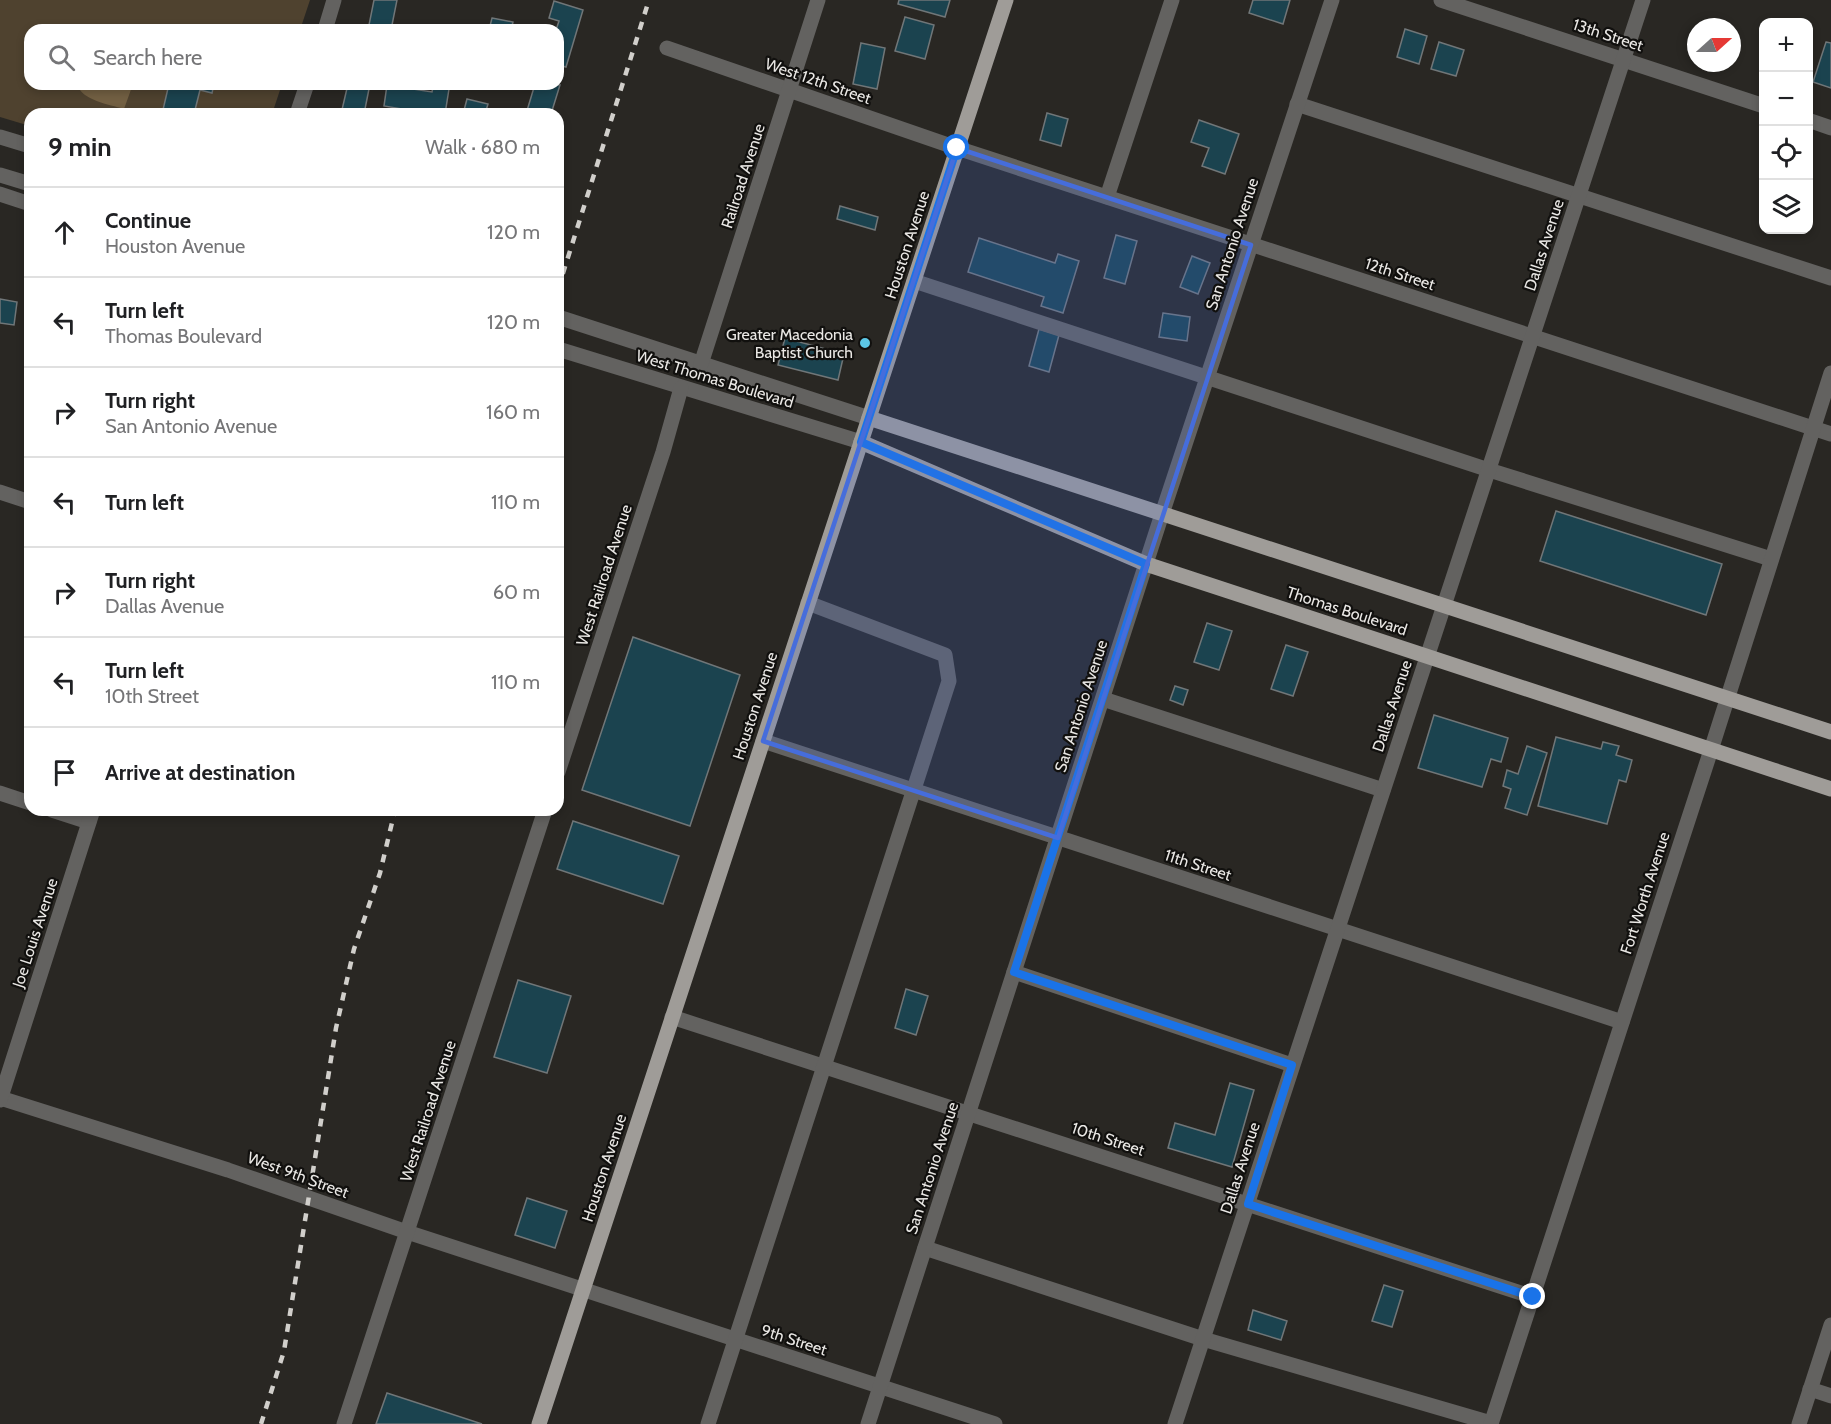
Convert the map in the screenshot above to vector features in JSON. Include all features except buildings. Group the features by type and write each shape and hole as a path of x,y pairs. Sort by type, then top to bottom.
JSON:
{"main road":[{"name":"Houston Avenue","path":"539,1424 1006,0"},
{"path":"869,418 1831,732"},
{"name":"Thomas Boulevard","path":"861,442 1146,564 1831,789"}],"street":[{"path":"326,24 334,0"},
{"name":"Railroad Avenue","path":"700,364 818,0"},
{"path":"1107,197 1172,0"},
{"name":"San Antonio Avenue","path":"868,1424 1162,514 1332,0"},
{"name":"13th Street","path":"1441,0 1759,104"},
{"name":"Dallas Avenue","path":"1175,1424 1643,0"},
{"name":"West 12th Street","path":"667,48 957,148"},
{"path":"299,108 305,90"},
{"path":"1298,104 1831,278"},
{"path":"1813,121 1831,128"},
{"path":"0,137 24,144"},
{"name":"12th Street","path":"957,148 1831,434"},
{"path":"0,175 24,182"},
{"path":"0,194 24,202"},
{"path":"914,281 1489,470 1771,559"},
{"name":"West Thomas Boulevard","path":"564,319 869,418"},
{"name":"West Thomas Boulevard","path":"564,351 861,442"},
{"name":"Fort Worth Avenue","path":"1491,1424 1711,750 1831,373"},
{"name":"West Railroad Avenue","path":"564,754 663,452 681,388"},
{"path":"0,492 24,500"},
{"path":"708,1424 949,681 945,655 808,603"},
{"path":"1103,699 1383,790"},
{"name":"11th Street","path":"763,741 1622,1022"},
{"path":"0,793 24,801"},
{"name":"Joe Louis Avenue","path":"0,1099 91,816"},
{"name":"West Railroad Avenue","path":"344,1424 543,816"},
{"path":"1014,972 1292,1065"},
{"name":"10th Street","path":"672,1017 1533,1297"},
{"name":"West 9th Street","path":"0,1099 228,1170 582,1290"},
{"path":"925,1248 1203,1339 1491,1424"},
{"name":"9th Street","path":"582,1290 995,1424"},
{"path":"1798,1424 1831,1325"},
{"path":"1810,1389 1831,1396"}],"highlighted area":[{"path":"957,148 1251,245 1058,838 763,741"}],"shaded area":[{"path":"0,0 310,0 302,24 24,24 24,90 280,90 274,108 24,108 24,124 0,117"},
{"path":"80,90 131,90 124,108 104,103"}],"railway":[{"path":"564,270 649,0"},
{"path":"261,1424 284,1351 336,1028 354,949 380,873 394,816"}],"place":[{"name":"Greater Macedonia Baptist Church","path":"865,343"}],"route":[{"path":"957,148 861,442 1146,564 1014,972 1292,1065 1248,1204 1533,1297"}]}
